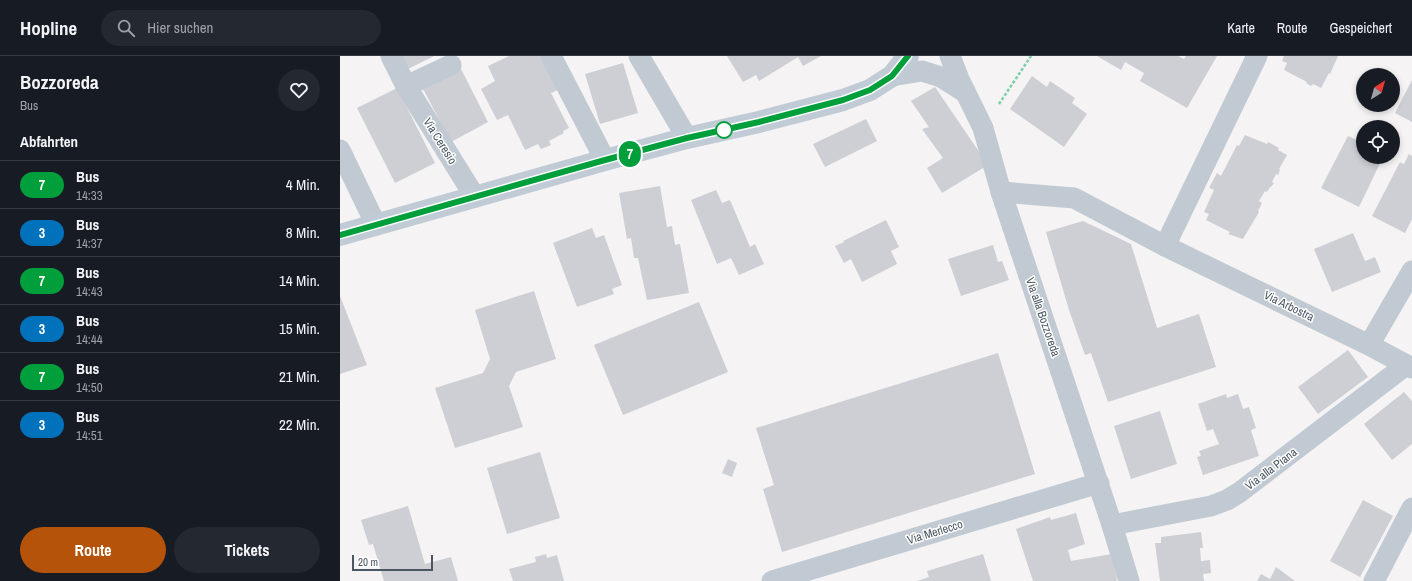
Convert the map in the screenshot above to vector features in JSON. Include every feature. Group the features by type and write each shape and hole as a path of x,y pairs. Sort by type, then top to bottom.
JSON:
{"main road":[{"path":"340,235 605,160 687,138 759,122 843,100 870,90 892,76 908,56"}],"street":[{"name":"Via Ceresio","path":"391,56 406,86 474,197"},
{"path":"551,56 605,160"},
{"path":"639,56 687,138"},
{"path":"1165,246 1257,56"},
{"name":"Via alla Bozzoreda","path":"953,60 965,92 983,128 1001,192 1099,483 1129,581"},
{"path":"406,86 451,65"},
{"path":"892,76 922,71 941,77 965,92"},
{"path":"340,150 376,224"},
{"name":"Via Arbostra","path":"1001,192 1074,198 1165,246 1409,366"},
{"path":"1369,345 1412,271"},
{"name":"Via alla Piana","path":"1112,525 1211,506 1227,500 1240,492 1409,366"},
{"name":"Via Merlecco","path":"772,581 1099,483"},
{"path":"1374,581 1412,508"}],"path":[{"path":"983,128 1031,56"}],"building":[{"path":"401,56 434,56 408,69"},
{"path":"509,56 544,56 560,89 551,93 569,128 563,131 564,133 549,141 551,145 541,149 538,144 525,150 508,115 497,120 481,89 495,81 488,66"},
{"path":"727,56 821,56 803,66 798,57 759,81 756,75 743,82"},
{"path":"1097,56 1178,56 1184,59 1186,56 1217,56 1187,108 1140,81 1144,73 1125,62 1121,70"},
{"path":"1284,56 1338,56 1330,74 1329,73 1321,88 1313,84 1311,86 1306,83 1307,82 1284,70 1287,63 1282,61"},
{"path":"623,63 638,113 600,124 585,74"},
{"path":"460,67 488,122 451,142 422,87"},
{"path":"1032,76 1047,87 1050,81 1075,98 1072,103 1087,114 1064,147 1010,109"},
{"path":"1412,80 1412,122 1395,113 1400,112 1400,103"},
{"path":"935,87 988,165 942,193 927,168 943,158 922,129 929,127 911,101"},
{"path":"397,88 435,163 395,183 357,108"},
{"path":"866,119 877,141 825,167 813,144"},
{"path":"1245,135 1267,144 1268,142 1279,148 1278,150 1287,155 1279,169 1278,175 1276,174 1272,182 1274,183 1267,192 1265,191 1259,201 1262,203 1258,211 1259,212 1243,239 1228,234 1230,232 1206,220 1209,214 1204,212 1214,190 1209,188 1217,173 1221,176 1237,145 1239,146"},
{"path":"1348,136 1356,140 1356,164 1380,164 1359,207 1321,188"},
{"path":"1409,154 1412,156 1412,219 1405,233 1372,216 1400,162 1404,164"},
{"path":"660,186 667,227 672,226 675,245 680,244 689,293 647,300 638,258 634,258 631,238 627,239 619,193"},
{"path":"716,190 722,203 730,200 750,247 755,244 764,264 739,275 731,258 717,264 691,200"},
{"path":"886,220 899,247 891,251 897,264 862,282 851,259 844,263 835,246"},
{"path":"1083,221 1131,244 1157,328 1199,314 1216,367 1108,402 1091,353 1085,355 1069,310 1046,232"},
{"path":"592,228 596,238 604,235 622,285 612,289 614,294 577,307 553,243"},
{"path":"1353,233 1365,261 1375,257 1381,272 1332,292 1314,249"},
{"path":"993,245 998,262 1002,261 1009,280 961,296 948,259"},
{"path":"534,291 556,359 516,372 509,386 523,427 455,448 435,388 483,373 490,359 475,310"},
{"path":"340,296 367,365 340,374"},
{"path":"699,302 728,372 623,415 594,345"},
{"path":"1348,350 1368,377 1318,414 1298,387"},
{"path":"998,353 1035,474 782,552 763,489 774,485 756,428"},
{"path":"1404,392 1412,401 1412,444 1392,460 1364,424"},
{"path":"1226,394 1227,398 1238,394 1243,409 1249,407 1256,428 1251,430 1259,456 1203,475 1197,457 1201,456 1199,451 1219,444 1213,429 1207,431 1198,404"},
{"path":"1160,411 1177,464 1131,479 1114,426"},
{"path":"540,452 560,518 507,534 487,468"},
{"path":"728,459 737,463 732,477 722,473"},
{"path":"1363,500 1393,516 1360,577 1330,561"},
{"path":"408,506 425,564 451,557 458,581 384,581 373,544 369,545 361,520"},
{"path":"1076,513 1085,544 1068,550 1071,561 1112,554 1117,581 1033,581 1016,529 1050,517 1051,520"},
{"path":"1201,532 1203,548 1200,548 1201,561 1210,560 1211,573 1203,574 1204,581 1160,581 1155,543 1161,543 1161,537"},
{"path":"546,554 547,558 557,555 564,581 513,581 509,569 536,562 535,557"},
{"path":"983,554 991,581 917,581 929,577 927,571"},
{"path":"1276,567 1295,581 1257,581 1261,574 1270,579"}],"bus line":[{"name":"7","path":"340,235 438,206 605,160 687,138 759,122 843,100 870,90 892,76 908,56"}]}
